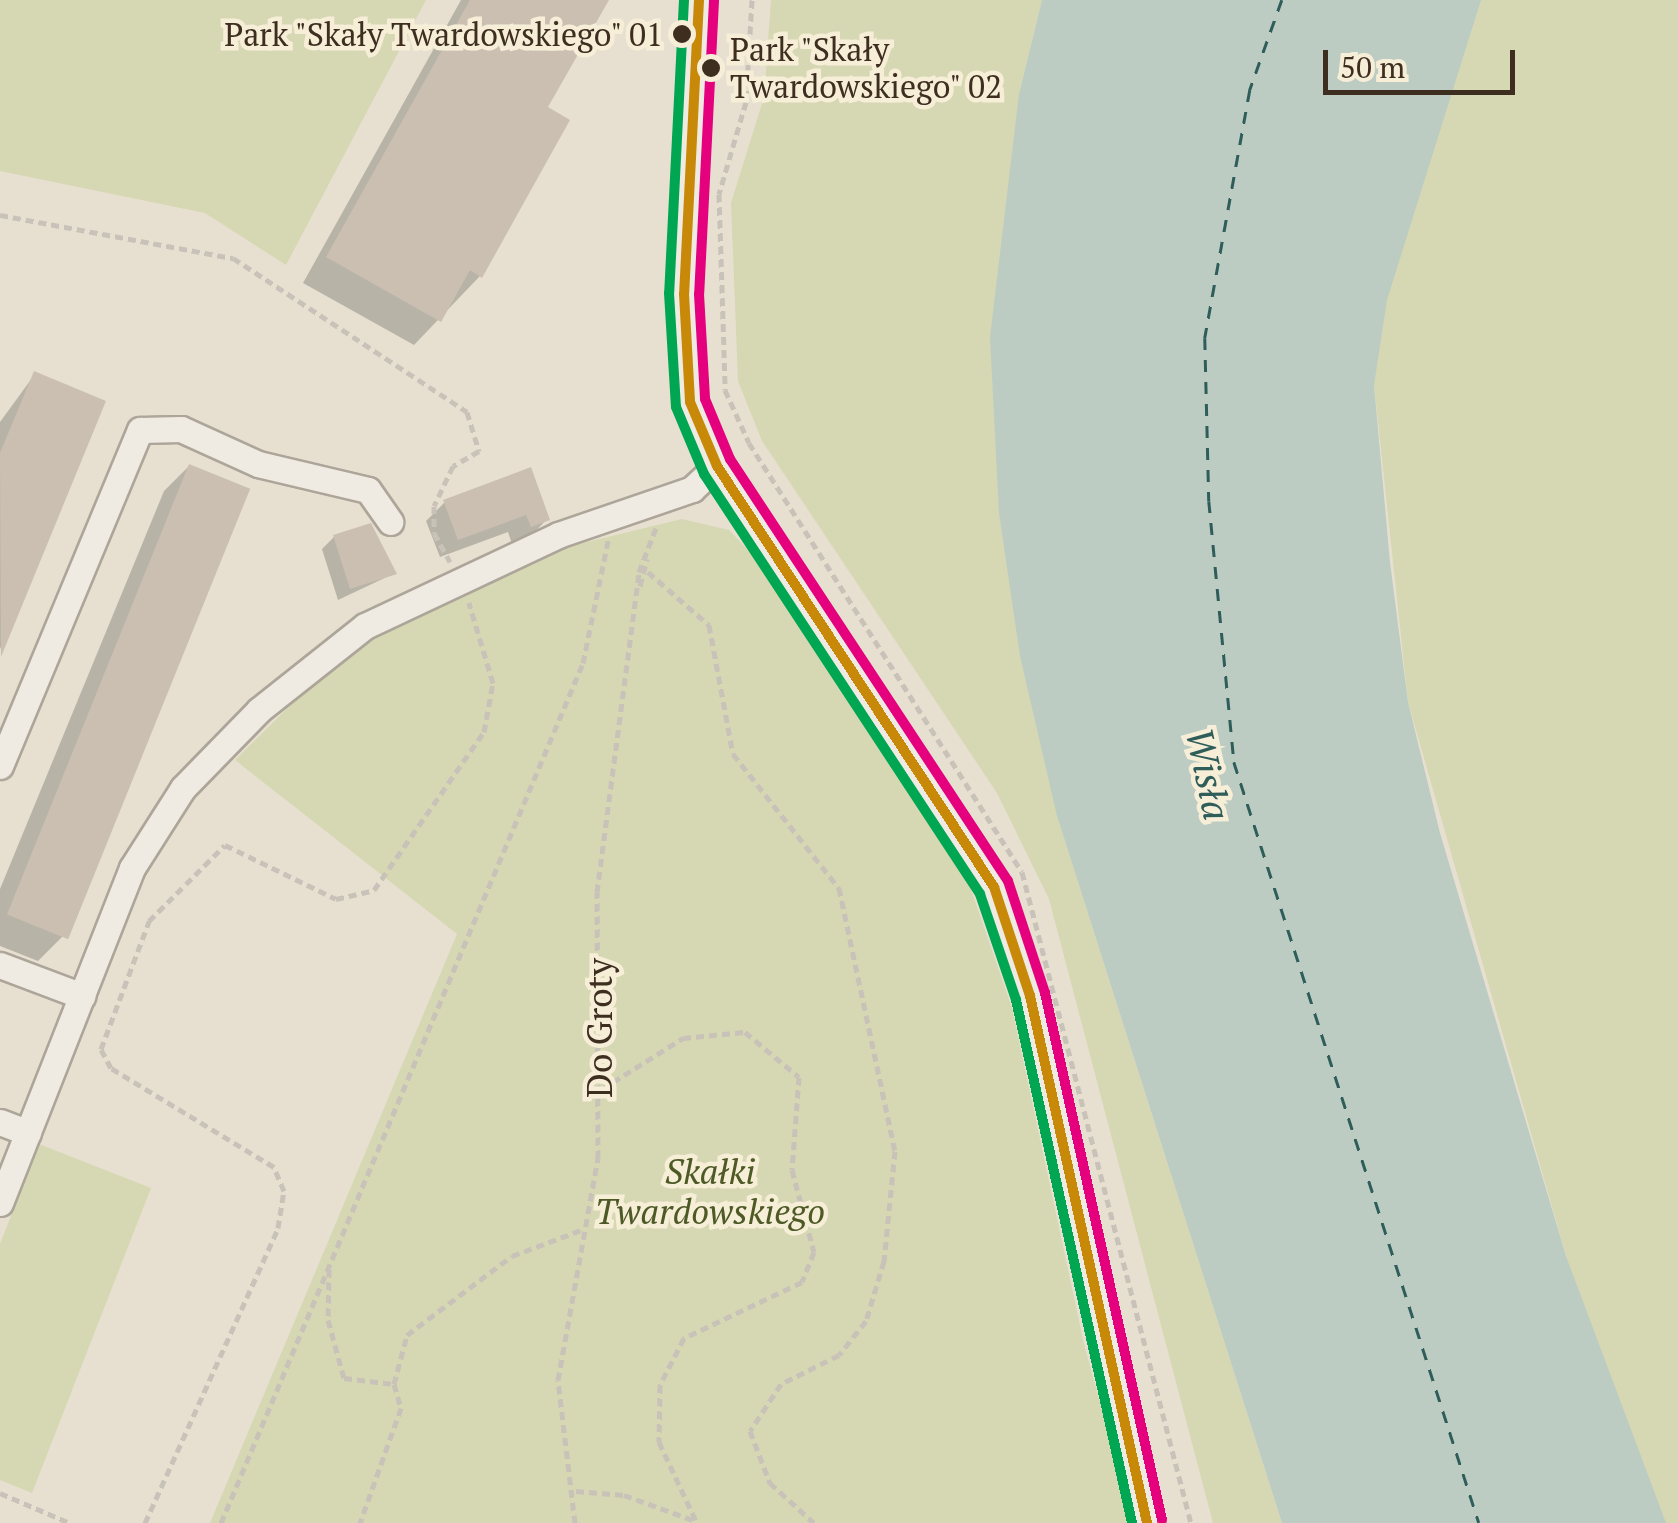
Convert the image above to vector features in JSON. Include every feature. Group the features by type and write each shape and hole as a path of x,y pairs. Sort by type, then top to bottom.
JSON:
{"street":[{"path":"699,0 683,363 717,466 994,888 1030,996 1147,1523"},
{"path":"0,766 140,430 181,429 258,464 368,490 390,522"},
{"path":"0,1203 132,868 183,788 259,710 365,626 461,580 667,499 717,466"},
{"path":"0,966 82,996"},
{"path":"0,1122 28,1133"}],"path":[{"path":"0,215 233,258 467,412 479,451 453,466 434,506 434,533 461,580 493,683 484,732 374,890 336,899 225,845 148,921 102,1049 111,1068 274,1167 284,1191 278,1228 145,1523"},
{"path":"221,1523 583,663 612,521"},
{"name":"Do Groty","path":"575,1523 576,1491 558,1380 602,1089 597,892 638,591 654,534"},
{"path":"638,591 648,572 646,556"},
{"path":"648,572 709,625 733,754 839,888 895,1150 884,1261 866,1321 839,1356 781,1384 750,1432 770,1484 814,1523"},
{"path":"602,1089 683,1038 745,1032 799,1077 792,1170 814,1252 802,1282 684,1338 660,1385 659,1442 697,1522"},
{"path":"360,1523 402,1408 394,1384 407,1335 512,1256 584,1228"},
{"path":"329,1266 328,1320 344,1378 394,1384"},
{"path":"576,1491 624,1495 697,1522"},
{"path":"0,1494 70,1523"}],"green space":[{"path":"0,0 426,0 286,265 205,213 0,171"},
{"path":"771,0 1042,0 1019,94 1057,816 1282,1523 1213,1523 1049,899 997,793 762,441 738,381 731,203 764,97"},
{"path":"1444,0 1678,0 1678,1523 1656,1523 1566,1256 1408,702 1374,385 1377,153"},
{"name":"Skałki Twardowskiego","path":"682,519 729,530 766,569 967,878 1012,1008 1084,1344 1133,1523 210,1523 457,934 235,760 332,664 425,610 562,548"},
{"path":"39,1144 151,1188 32,1493 0,1480 0,1244"}],"water":[{"name":"Wisła","path":"1042,0 1481,0 1387,300 1374,385 1390,562 1408,702 1440,833 1566,1256 1666,1523 1282,1523 1057,816 1020,656 999,513 990,337 1019,94"}],"building":[{"path":"470,0 609,0 548,107 570,120 482,278 470,270 441,322 326,257"},
{"path":"34,371 106,401 1,657 0,453"},
{"path":"189,464 250,489 68,939 7,915"},
{"path":"531,467 550,520 531,527 526,515 458,540 443,500"},
{"path":"371,523 397,574 350,589 333,535"}],"ferry route":[{"path":"1282,0 1250,90 1205,338 1209,501 1234,762 1479,1523"}],"transit line":[{"path":"684,0 669,293 676,407 704,474 980,894 1016,1000 1132,1523"},
{"path":"699,0 684,294 690,402 717,466 994,887 1030,996 1147,1523"},
{"path":"714,1 699,294 705,399 730,459 1008,881 1045,993 1162,1520"}],"place":[{"name":"Park \"Skały Twardowskiego\" 01","path":"682,34"},
{"name":"Park \"Skały Twardowskiego\" 02","path":"711,68"}]}
